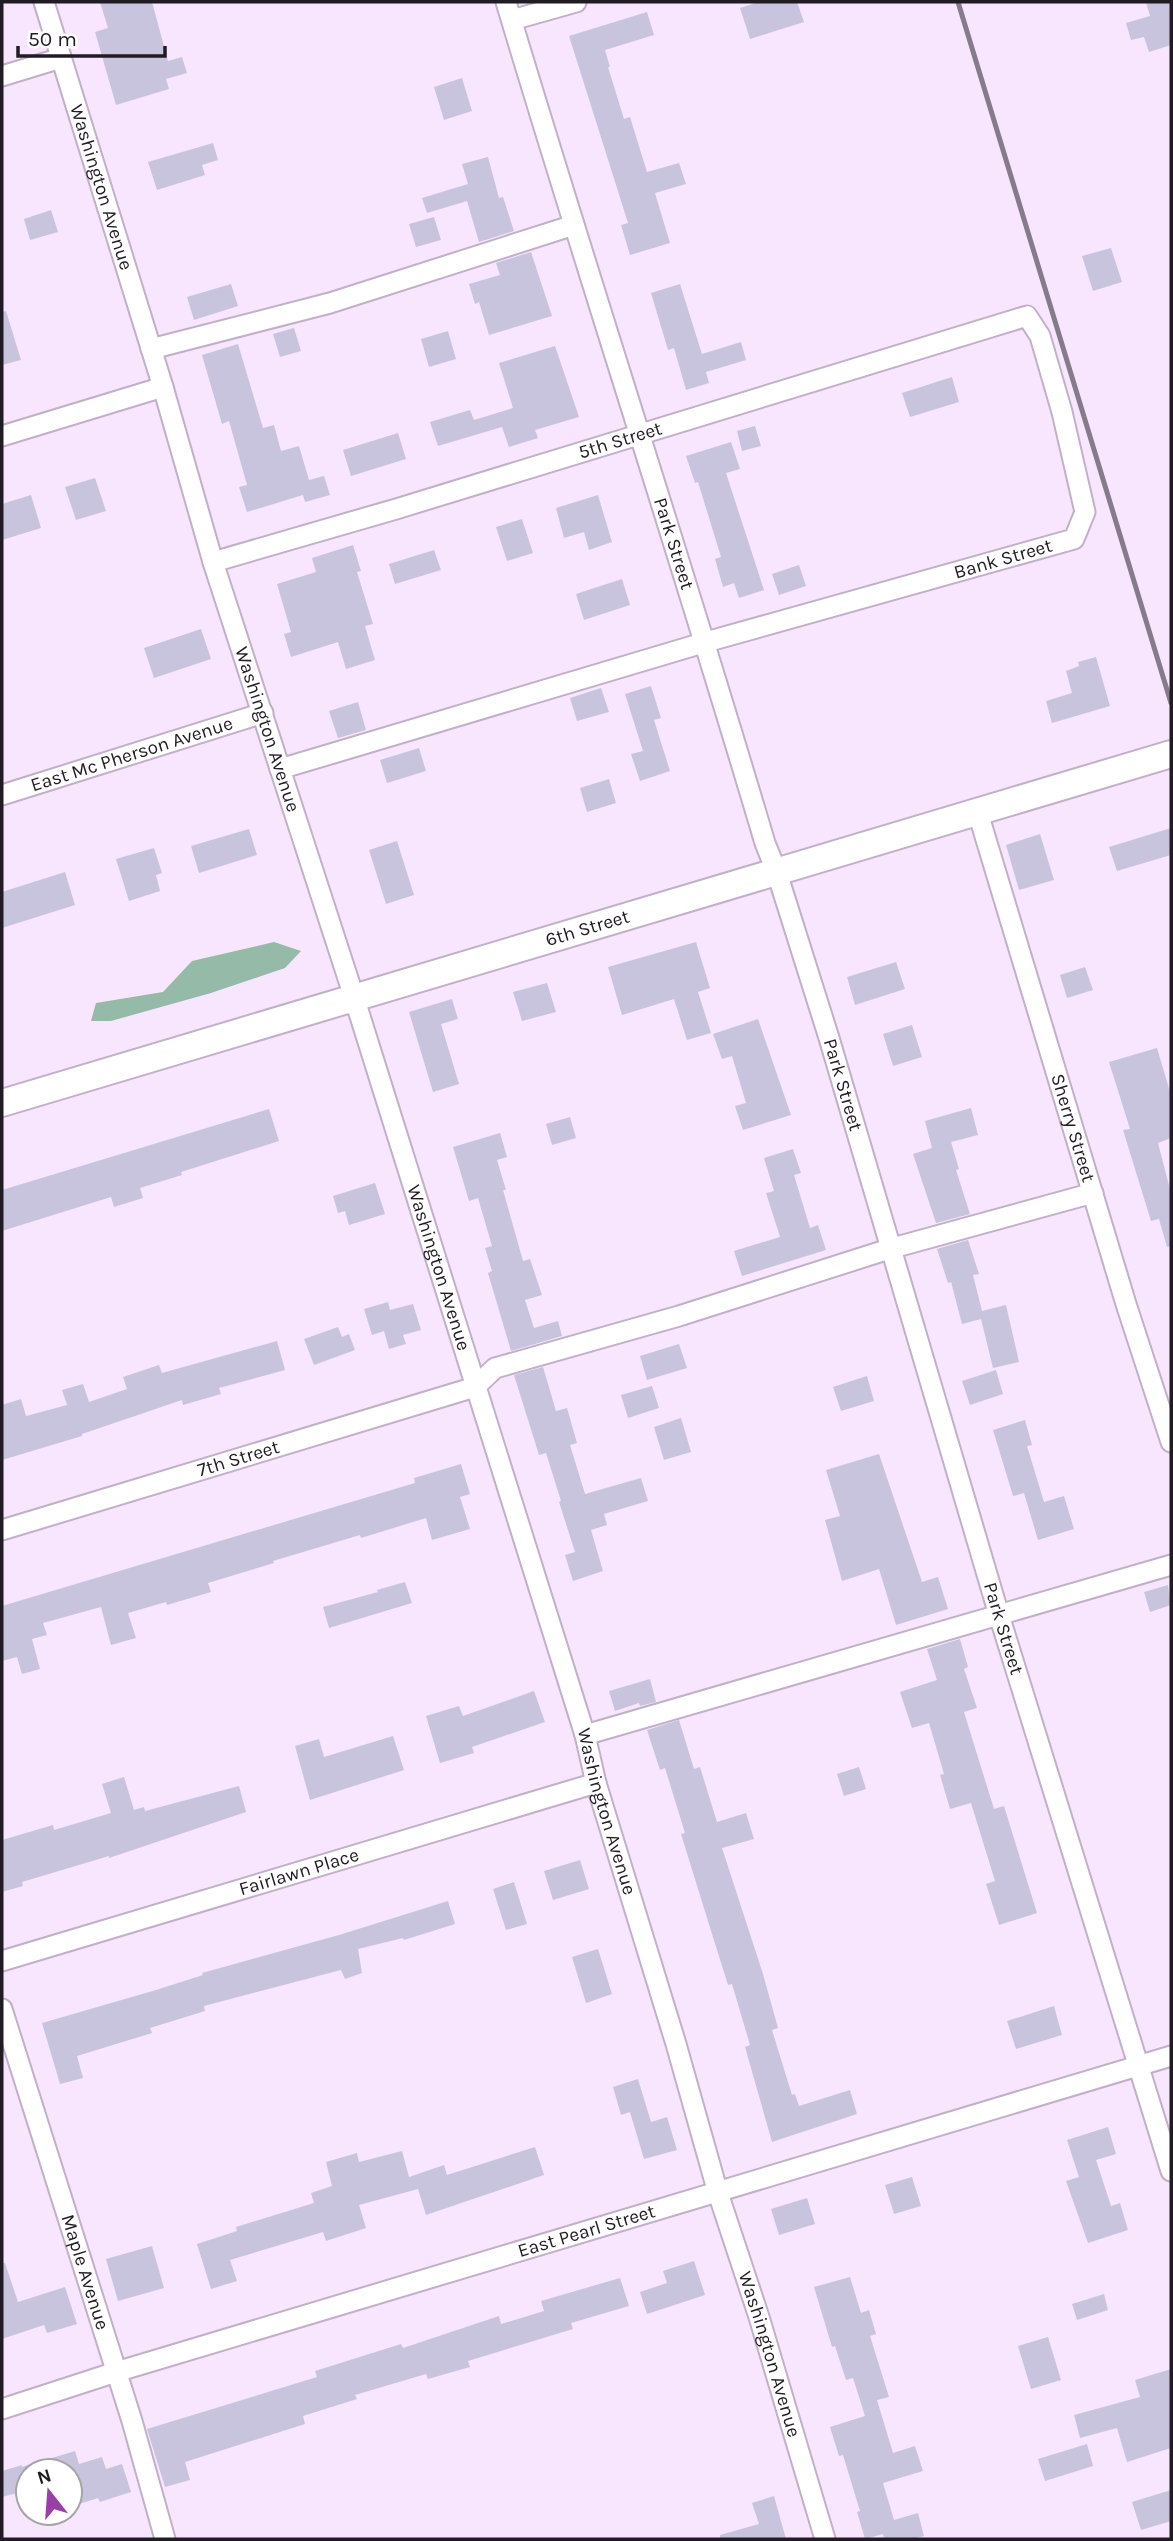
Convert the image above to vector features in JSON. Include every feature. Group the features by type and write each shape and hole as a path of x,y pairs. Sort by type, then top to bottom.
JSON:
{"street":[{"name":"Washington Avenue","path":"44,2 163,387 213,562 354,998 585,1735 596,1783 672,2031 718,2193 759,2317 825,2539"},
{"path":"509,11 576,2"},
{"name":"Park Street","path":"509,11 639,435 706,642 765,843 778,873 999,1615 1171,2171"},
{"path":"2,76 61,58"},
{"path":"151,349 330,303 574,225"},
{"name":"5th Street","path":"213,562 1027,316"},
{"name":"Bank Street","path":"706,642 1073,540 1085,512 1062,412 1040,336 1027,316"},
{"path":"2,436 163,387"},
{"path":"280,769 706,642"},
{"name":"East Mc Pherson Avenue","path":"2,795 263,713"},
{"name":"6th Street","path":"2,1103 1171,754"},
{"name":"Sherry Street","path":"978,813 1171,1442"},
{"path":"475,1387 495,1368 679,1316 889,1249 1093,1193"},
{"name":"7th Street","path":"2,1530 475,1387"},
{"path":"585,1735 1171,1565"},
{"name":"Fairlawn Place","path":"2,1961 596,1783"},
{"name":"Maple Avenue","path":"2,2009 116,2372 165,2539"},
{"name":"East Pearl Street","path":"2,2409 116,2372 1171,2056"}],"green space":[{"path":"274,942 301,951 285,968 211,993 111,1021 91,1021 96,1003 163,992 192,961"}],"building":[{"path":"100,2 152,2 168,61 182,57 187,73 166,79 169,89 116,105 95,32 108,28"},
{"path":"759,2 797,2 804,22 750,39 740,8"},
{"path":"1146,2 1171,2 1171,45 1149,52 1144,37 1131,40 1126,23 1150,16"},
{"path":"647,12 654,35 605,50 608,67 624,119 630,117 647,172 679,163 686,184 655,193 670,243 630,255 621,225 628,223 569,36"},
{"path":"462,78 472,111 444,120 434,87"},
{"path":"213,143 218,160 202,165 205,175 157,190 148,162"},
{"path":"488,157 499,198 503,197 514,231 479,242 467,201 427,213 422,198 468,184 462,164"},
{"path":"51,210 58,232 30,240 24,219"},
{"path":"434,217 441,240 416,247 409,224"},
{"path":"1111,248 1122,282 1093,291 1082,256"},
{"path":"531,252 552,316 489,335 479,302 475,304 469,284 500,275 496,263"},
{"path":"231,284 238,306 194,320 187,297"},
{"path":"680,284 702,354 741,342 746,360 706,372 709,383 686,390 674,348 668,350 651,293"},
{"path":"6,311 21,360 2,365 2,312"},
{"path":"294,328 301,351 280,357 273,334"},
{"path":"448,331 456,359 429,367 421,339"},
{"path":"238,344 263,428 274,425 281,451 299,446 309,480 324,476 330,495 305,502 303,495 247,512 239,487 247,485 229,421 222,424 202,355"},
{"path":"555,346 579,417 535,430 538,438 509,447 502,427 438,446 430,422 470,410 474,420 513,408 499,363"},
{"path":"952,377 959,402 910,417 902,393"},
{"path":"755,426 761,446 742,451 737,431"},
{"path":"398,433 406,459 351,476 343,450"},
{"path":"731,442 740,469 726,473 764,590 739,598 734,583 723,587 715,559 721,557 698,482 695,483 686,456"},
{"path":"95,478 106,511 76,520 65,487"},
{"path":"31,495 41,528 2,540 2,504"},
{"path":"598,495 612,542 589,550 584,532 564,538 556,508"},
{"path":"522,519 533,553 507,561 496,527"},
{"path":"353,545 361,571 357,572 373,624 365,626 375,660 346,669 338,642 291,657 284,634 291,632 277,584 316,572 312,558"},
{"path":"434,550 441,570 395,584 389,564"},
{"path":"799,565 806,586 779,595 772,574"},
{"path":"622,579 630,605 584,620 576,594"},
{"path":"201,629 211,659 154,678 144,648"},
{"path":"1096,657 1110,706 1052,723 1046,701 1072,693 1066,671 1079,666 1078,662"},
{"path":"651,686 661,718 654,720 670,771 640,781 631,754 643,751 625,694"},
{"path":"601,688 609,712 577,721 570,698"},
{"path":"358,702 366,730 338,738 329,711"},
{"path":"419,748 426,771 387,783 380,760"},
{"path":"609,779 616,803 587,812 580,788"},
{"path":"1171,828 1171,855 1117,871 1109,847"},
{"path":"249,829 257,855 199,873 191,846"},
{"path":"1040,834 1054,880 1019,890 1006,845"},
{"path":"397,841 414,895 386,904 369,850"},
{"path":"154,848 162,873 156,875 160,891 129,901 116,859"},
{"path":"65,872 75,905 2,928 2,892"},
{"path":"696,942 710,988 698,992 711,1033 687,1040 674,999 622,1015 608,967"},
{"path":"896,962 905,989 855,1005 847,977"},
{"path":"1085,967 1093,990 1067,998 1060,975"},
{"path":"547,983 556,1012 522,1021 513,992"},
{"path":"452,999 458,1019 441,1024 459,1084 433,1092 409,1012"},
{"path":"758,1019 791,1115 743,1130 735,1106 746,1103 732,1056 722,1059 713,1034"},
{"path":"912,1025 922,1057 893,1066 883,1034"},
{"path":"1157,1048 1171,1095 1171,1138 1158,1143 1171,1193 1171,1246 1167,1247 1159,1219 1151,1221 1123,1130 1130,1129 1109,1062"},
{"path":"971,1108 978,1135 951,1142 959,1169 956,1170 970,1214 936,1223 913,1154 932,1148 925,1121"},
{"path":"269,1109 279,1141 140,1188 143,1198 114,1207 111,1197 2,1231 2,1190"},
{"path":"570,1117 576,1138 552,1145 546,1124"},
{"path":"500,1133 507,1157 497,1160 506,1190 503,1190 523,1261 530,1259 542,1295 525,1300 534,1328 558,1321 562,1336 511,1351 488,1273 492,1271 485,1248 492,1246 478,1198 469,1201 453,1147"},
{"path":"793,1149 801,1173 794,1175 810,1228 818,1225 826,1250 742,1276 734,1251 780,1237 766,1193 774,1191 764,1158"},
{"path":"375,1183 385,1214 349,1225 345,1211 338,1213 333,1196"},
{"path":"968,1240 979,1274 973,1275 982,1311 1006,1305 1019,1362 993,1368 981,1319 962,1324 951,1282 948,1283 937,1249"},
{"path":"388,1302 390,1310 413,1304 421,1330 403,1335 406,1344 389,1349 384,1331 372,1335 364,1309"},
{"path":"338,1327 342,1337 349,1334 355,1350 314,1365 304,1339"},
{"path":"277,1341 285,1370 219,1388 221,1394 183,1405 182,1400 82,1436 2,1460 2,1405 21,1399 26,1416 67,1405 62,1390 83,1384 89,1402 127,1389 123,1377 159,1365 162,1373"},
{"path":"679,1344 687,1368 647,1380 640,1356"},
{"path":"543,1367 556,1411 567,1408 577,1443 570,1445 585,1494 641,1478 648,1501 604,1514 607,1525 591,1530 603,1571 573,1581 565,1555 575,1552 559,1502 561,1501 546,1453 539,1455 514,1375"},
{"path":"996,1370 1003,1394 970,1405 962,1381"},
{"path":"867,1376 874,1401 841,1411 833,1387"},
{"path":"652,1386 659,1408 628,1418 621,1395"},
{"path":"681,1418 691,1452 664,1460 654,1427"},
{"path":"1025,1420 1032,1445 1027,1446 1044,1502 1064,1496 1074,1529 1038,1540 1024,1493 1013,1496 993,1430"},
{"path":"879,1454 922,1582 938,1577 948,1609 896,1625 879,1569 842,1581 825,1520 840,1516 826,1470"},
{"path":"461,1464 470,1494 460,1497 470,1529 432,1540 426,1518 273,1561 274,1563 208,1583 211,1592 128,1613 136,1638 111,1645 101,1607 43,1623 47,1635 32,1639 40,1669 22,1674 17,1657 2,1661 2,1606 415,1483 414,1478"},
{"path":"405,1582 412,1603 329,1628 323,1607"},
{"path":"1168,1585 1171,1605 1150,1612 1144,1592"},
{"path":"960,1639 968,1667 964,1669 977,1708 964,1712 994,1809 1004,1806 1037,1913 999,1925 986,1884 995,1881 971,1803 950,1809 940,1775 944,1774 929,1723 912,1728 900,1692 937,1680 927,1649"},
{"path":"650,1679 656,1702 640,1706 639,1703 615,1711 609,1691"},
{"path":"534,1691 545,1722 472,1747 474,1753 440,1763 426,1716 459,1706 463,1716"},
{"path":"679,1720 694,1769 700,1767 717,1822 746,1813 754,1839 722,1848 763,1974 778,2028 772,2030 792,2095 795,2094 799,2106 850,2090 857,2114 772,2142 745,2047 750,2045 732,1984 728,1985 712,1934 681,1834 685,1833 665,1768 660,1770 647,1730"},
{"path":"393,1736 404,1770 310,1800 295,1746 319,1739 324,1757"},
{"path":"859,1767 866,1789 844,1796 837,1774"},
{"path":"124,1777 134,1810 144,1807 145,1811 239,1786 246,1812 109,1858 22,1882 23,1886 2,1892 2,1840 53,1825 54,1830 111,1813 102,1784"},
{"path":"580,1860 589,1889 553,1900 544,1871"},
{"path":"514,1882 527,1924 506,1930 493,1889"},
{"path":"448,1901 455,1924 404,1940 403,1938 358,1949 362,1973 345,1979 341,1970 204,2006 205,2011 150,2028 152,2033 77,2056 83,2078 60,2084 42,2023"},
{"path":"598,1949 612,1994 586,2003 572,1957"},
{"path":"1054,2006 1062,2035 1016,2049 1007,2021"},
{"path":"638,2079 651,2122 667,2117 677,2150 644,2159 630,2112 621,2115 613,2087"},
{"path":"1108,2127 1116,2154 1096,2160 1111,2206 1120,2203 1128,2230 1088,2243 1066,2181 1079,2177 1067,2140"},
{"path":"535,2147 544,2175 426,2215 418,2189 359,2205 366,2228 326,2241 323,2232 230,2260 237,2281 211,2289 197,2244 237,2231 236,2227 314,2203 311,2193 332,2186 326,2162 357,2153 359,2162 402,2151 409,2177 444,2165 447,2175"},
{"path":"912,2177 921,2206 894,2214 885,2185"},
{"path":"807,2198 815,2224 779,2235 771,2209"},
{"path":"152,2246 164,2288 118,2301 106,2259"},
{"path":"694,2261 705,2295 647,2314 640,2292 667,2283 663,2271"},
{"path":"2,2263 5,2263 18,2302 65,2287 77,2324 47,2333 44,2325 2,2339"},
{"path":"850,2277 861,2313 869,2310 876,2334 870,2336 889,2397 877,2400 893,2453 915,2446 923,2471 883,2483 894,2520 918,2513 924,2536 884,2539 883,2534 865,2539 857,2512 860,2511 843,2455 839,2456 830,2427 865,2416 853,2378 846,2380 835,2346 832,2347 814,2287"},
{"path":"620,2278 629,2306 571,2323 573,2329 468,2361 470,2367 428,2379 426,2374 355,2395 357,2399 303,2416 305,2424 185,2462 190,2480 165,2487 147,2429 317,2377 315,2371 401,2344 403,2348 499,2316 501,2324 544,2311 541,2301"},
{"path":"1104,2294 1108,2310 1077,2320 1072,2304"},
{"path":"1048,2337 1061,2380 1031,2389 1018,2346"},
{"path":"1171,2369 1171,2448 1127,2462 1117,2428 1080,2438 1074,2415 1140,2397 1135,2380"},
{"path":"1087,2444 1093,2466 1045,2481 1038,2459"},
{"path":"75,2451 77,2457 55,2457"},
{"path":"102,2457 106,2469 122,2464 131,2492 100,2502 98,2498 84,2502 84,2462"},
{"path":"14,2467 14,2494 2,2497 2,2471"},
{"path":"1171,2490 1171,2521 1141,2530 1132,2502"},
{"path":"774,2496 786,2539 720,2539 720,2535 759,2524 752,2503"}],"railway":[{"path":"958,2 1171,703"}]}
